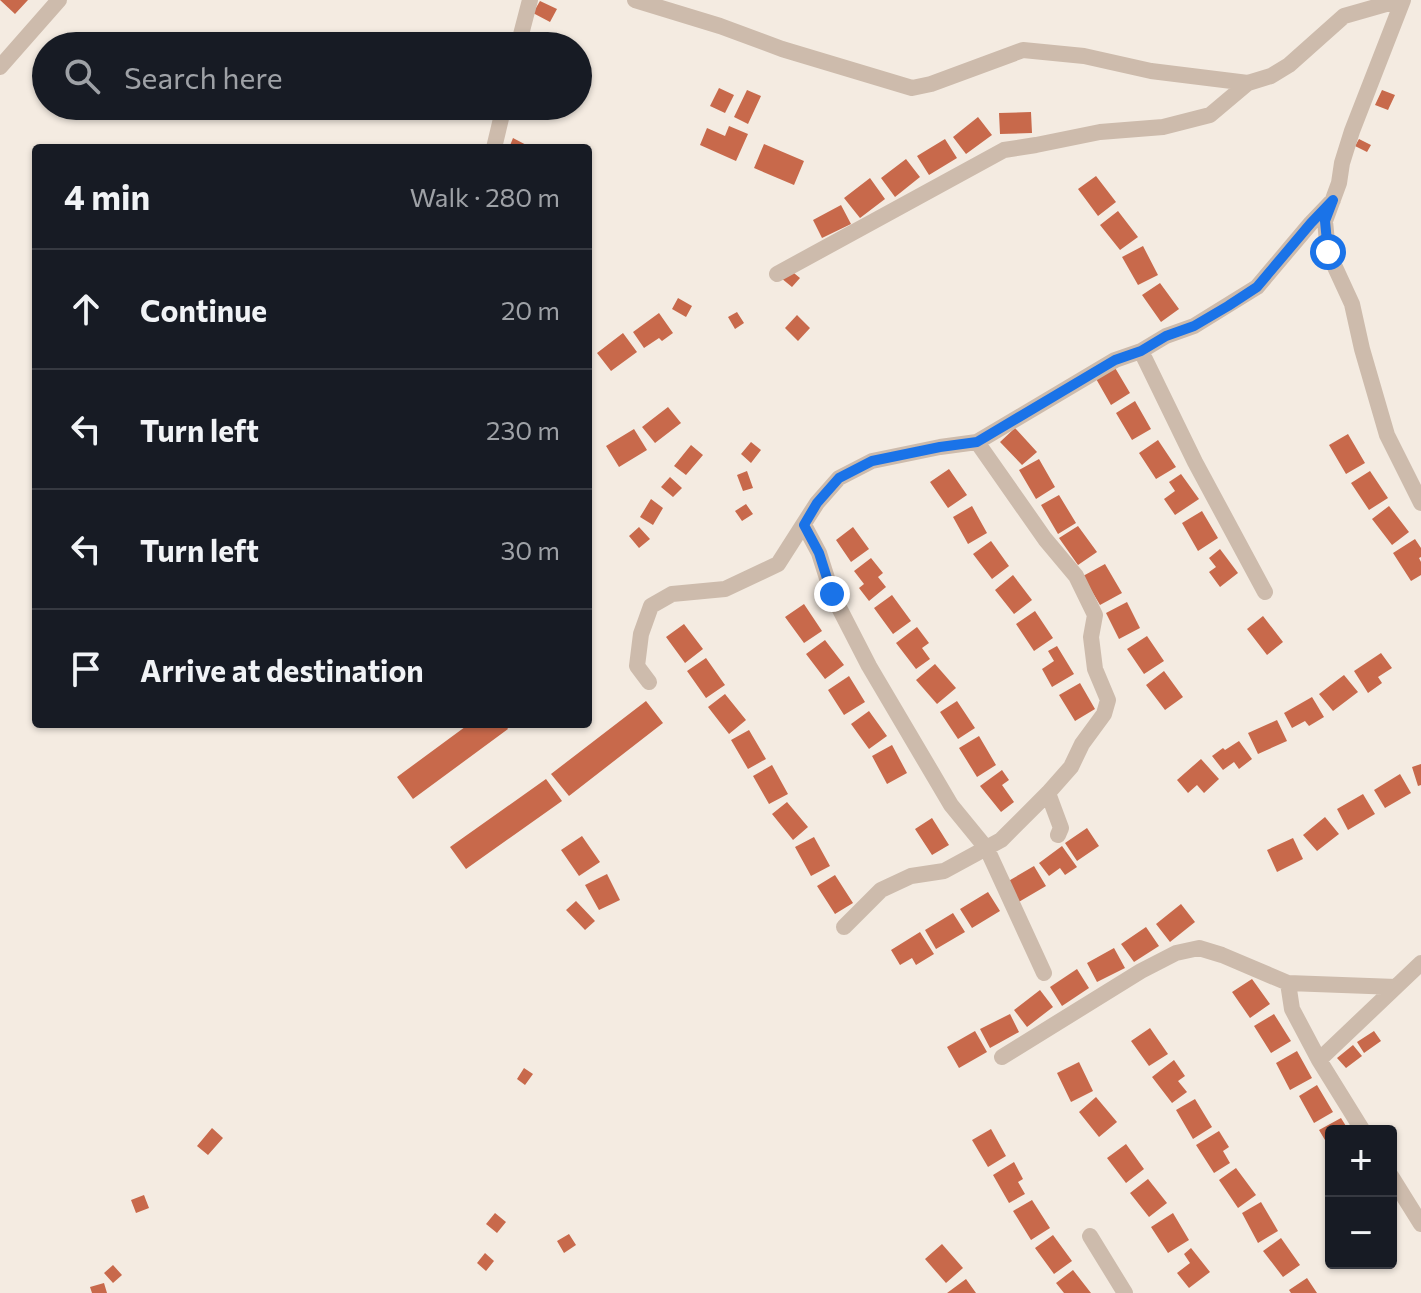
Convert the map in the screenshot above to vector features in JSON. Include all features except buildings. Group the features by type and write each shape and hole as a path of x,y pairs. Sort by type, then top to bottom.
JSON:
{"street":[{"path":"0,67 59,0"},
{"path":"522,32 530,0"},
{"path":"635,0 912,88 1023,50 1084,56 1151,71 1248,83"},
{"path":"777,274 1004,150 1100,132 1163,127 1210,115 1248,83 1271,76 1289,65 1344,16 1401,0"},
{"path":"1401,0 1352,131 1339,183 1325,221 1328,252 1352,304 1387,435 1421,503"},
{"path":"495,144 501,120"},
{"path":"649,682 637,666 641,634 651,606 672,594 725,589 778,564 817,503 839,478 872,461 977,442 1115,360 1194,326 1257,287 1333,200"},
{"path":"1141,351 1195,462 1265,592"},
{"path":"844,927 881,890 911,876 944,871 1001,840 1071,767 1082,744 1104,714 1108,700 1095,669 1091,637 1095,615 1076,576 1045,539 977,442"},
{"path":"804,525 819,553 832,594 869,666 951,805 987,849 1044,973"},
{"path":"1048,793 1061,828 1058,835"},
{"path":"1002,1057 1141,971 1176,953 1199,948 1288,983 1396,987"},
{"path":"1319,1060 1421,963"},
{"path":"1288,983 1292,1009 1359,1125"},
{"path":"1397,1186 1421,1224"},
{"path":"1090,1236 1125,1293"}],"route":[{"path":"832,594 819,553 804,525 817,503 839,478 872,461 977,442 1115,360 1194,326 1257,287 1333,200 1325,221 1328,252"}]}
